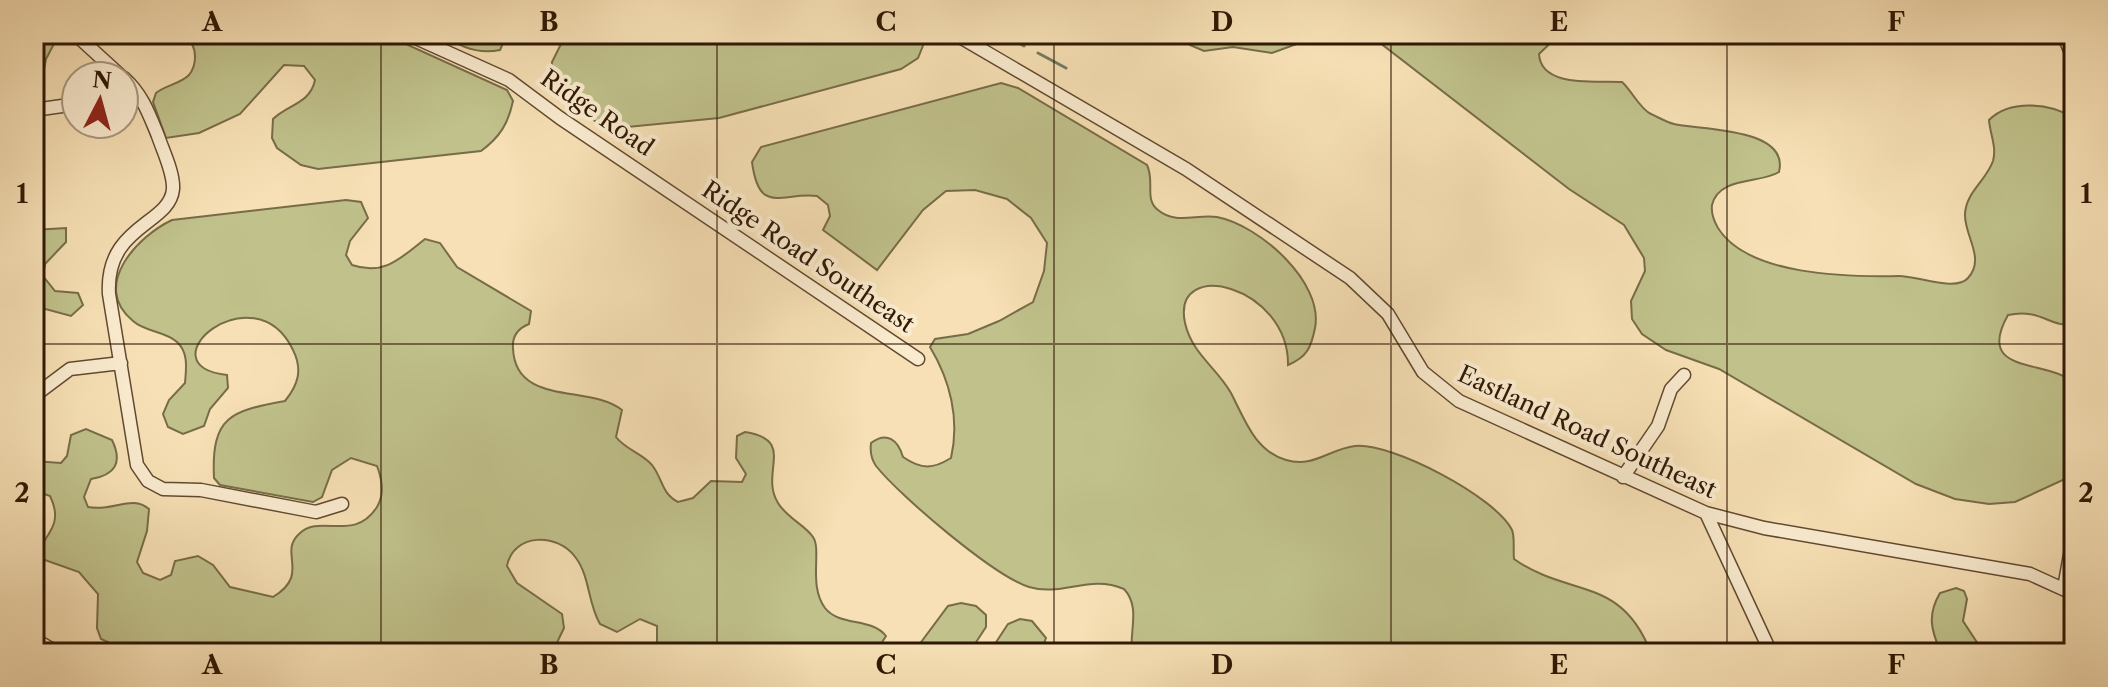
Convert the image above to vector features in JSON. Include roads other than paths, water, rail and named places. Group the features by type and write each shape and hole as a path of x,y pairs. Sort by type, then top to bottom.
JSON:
{"street":[{"path":"75,34 103,60"},
{"name":"Ridge Road","path":"407,34 521,87 560,118 672,193"},
{"name":"Eastland Road Southeast","path":"955,34 1186,169 1350,278 1382,306 1413,358 1446,393 1706,513 1764,528 2030,574 2069,591"},
{"path":"1707,34 1742,37 1812,34"},
{"path":"2063,34 2074,60"},
{"path":"34,110 60,106"},
{"path":"140,106 159,139 173,189 166,204 119,248 109,270 134,455 142,473 155,486 171,490 201,490 316,512 342,504"},
{"name":"Ridge Road Southeast","path":"672,193 918,359"},
{"path":"34,396 70,369 121,363"},
{"path":"1623,477 1658,426 1671,389 1684,375"},
{"path":"1706,513 1771,653"},
{"path":"2069,591 2074,532"},
{"path":"34,639 58,653"}],"waterway":[{"path":"1004,34 1024,46"},
{"path":"1038,53 1066,68"}]}
